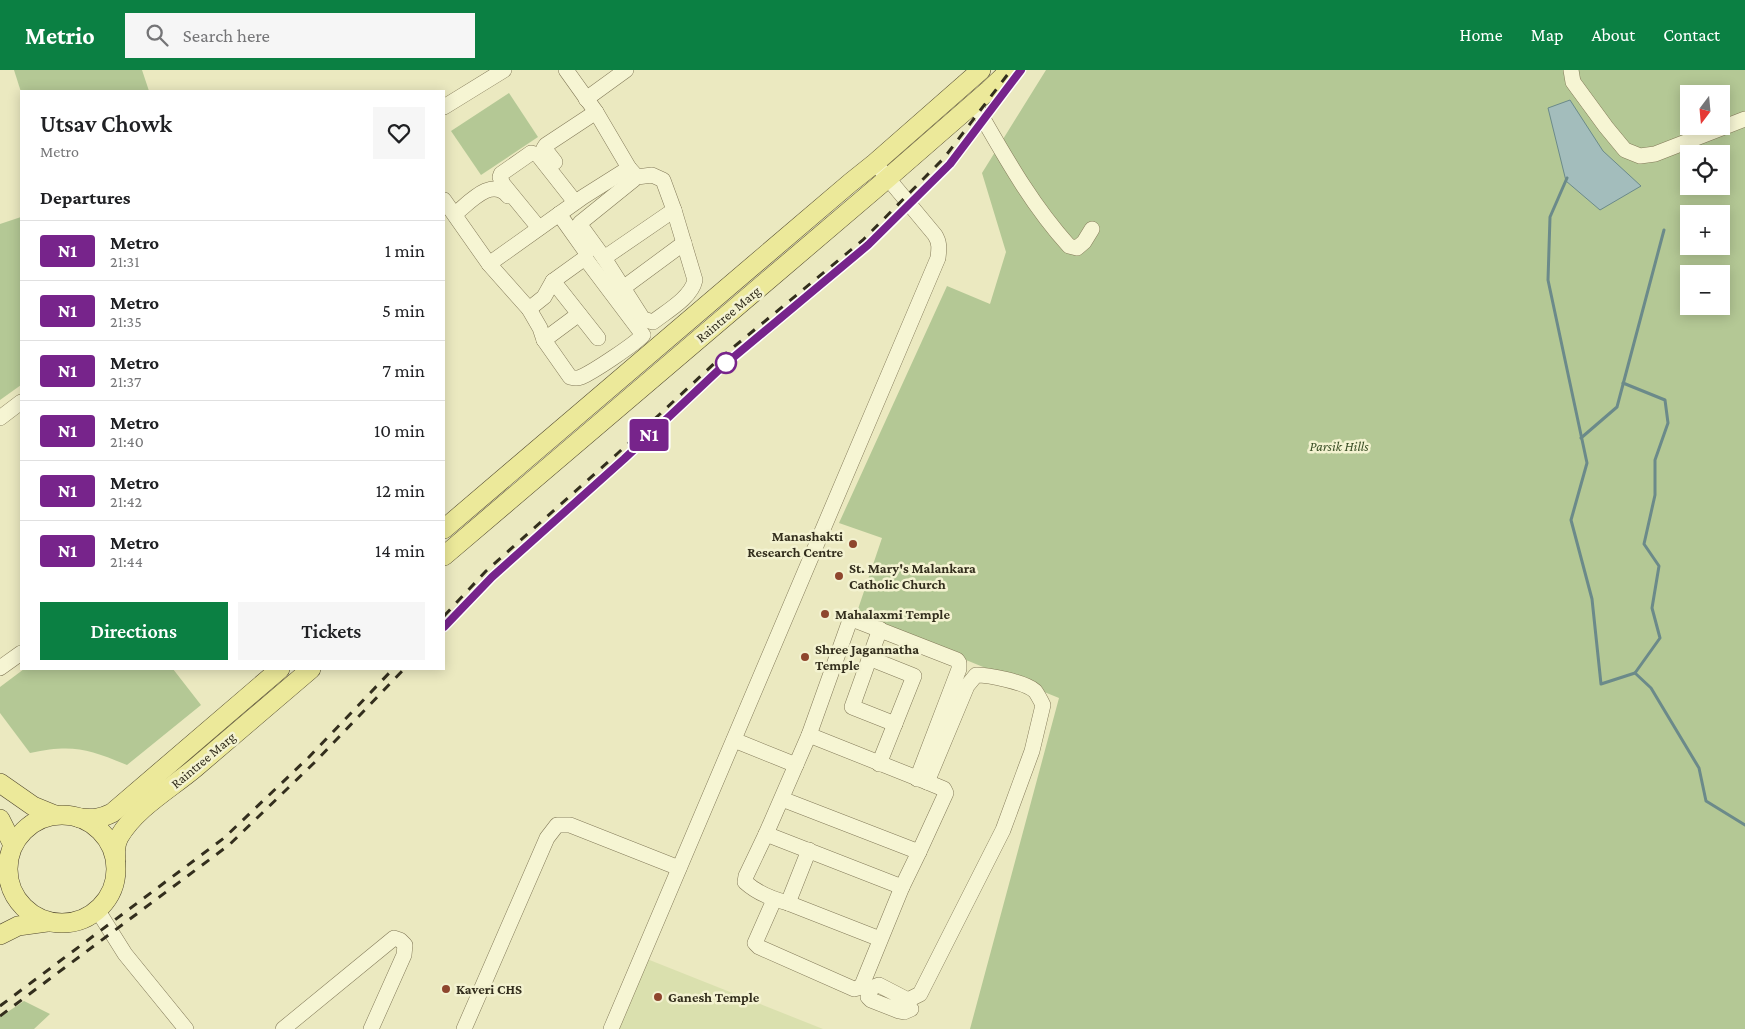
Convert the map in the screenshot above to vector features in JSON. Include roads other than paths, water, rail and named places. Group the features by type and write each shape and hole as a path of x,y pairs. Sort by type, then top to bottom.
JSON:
{"main road":[{"name":"Raintree Marg","path":"445,528 850,182 875,163 981,70"},
{"name":"Raintree Marg","path":"445,555 888,178 1010,70"},
{"name":"Raintree Marg","path":"77,817 94,819 102,818 112,813 279,670"},
{"name":"Raintree Marg","path":"116,863 115,847 118,838 146,806 193,769 310,670"},
{"path":"0,783 33,806 55,815 77,817 96,827 110,843 116,863 113,889 105,903 89,917 69,923 47,922 18,926 0,935"},
{"path":"47,922 24,908 14,896 10,886 8,865 13,845 26,828 55,815"},
{"path":"0,819 13,845"},
{"path":"0,902 10,886"}],"street":[{"path":"445,106 504,70"},
{"path":"566,70 592,106 633,172"},
{"path":"529,310 544,296 552,281 585,258 586,252 572,205 544,148 592,106 626,70"},
{"path":"1571,70 1573,82 1606,128 1625,150 1640,156 1655,154 1745,119"},
{"path":"974,103 1011,168 1034,202 1069,246 1076,248 1084,242 1092,229"},
{"path":"580,116 592,106"},
{"path":"538,229 503,184 500,177 501,174 531,153 538,155 582,221"},
{"path":"611,1029 938,258 940,249 935,235 875,163"},
{"path":"489,264 572,205 633,172 652,175 663,180 695,280 690,293 654,322 643,319 604,258 580,226 582,221 633,172"},
{"path":"455,214 487,189 498,188 504,191 538,229"},
{"path":"445,201 489,264 529,310 540,328 544,340 570,377 575,379 612,358 642,335 585,258"},
{"path":"604,258 674,210"},
{"path":"623,288 684,242"},
{"path":"552,281 598,338"},
{"path":"544,340 579,314"},
{"path":"0,418 20,403"},
{"path":"880,939 781,901 751,887 746,882 746,876 809,735 852,619 957,660 959,663 959,669 922,780"},
{"path":"880,629 852,707 895,724"},
{"path":"0,668 20,654"},
{"path":"869,658 914,676 879,764"},
{"path":"911,1009 899,1012 871,1000 868,997 869,992 874,986 879,984 908,1000 920,994 1003,830 1032,752 1043,705 1035,692 1017,683 984,675 976,675 967,686 922,780"},
{"path":"809,735 944,789 946,793 902,887 862,985 854,989 759,947 755,943 809,850"},
{"path":"734,740 796,765"},
{"path":"782,799 919,852"},
{"path":"464,1029 547,838 557,825 570,825 679,868"},
{"path":"766,834 902,887"},
{"path":"98,911 125,954 186,1029"},
{"path":"282,1029 394,938 400,940 405,945 404,955 371,1029"}],"water":[{"path":"1570,100 1603,151 1641,186 1600,210 1566,181 1548,108"}],"waterway":[{"path":"1567,178 1550,217 1548,280 1587,463 1571,520 1592,599 1601,684 1635,673 1651,688 1699,768 1706,801 1745,825"},
{"path":"1581,438 1617,407 1664,230"},
{"path":"1623,383 1665,400 1668,423 1655,460 1655,495 1644,544 1659,566 1652,608 1660,638 1635,673"}],"railway":[{"path":"445,615 486,571 618,453 718,360 863,240 944,158 1011,70"},
{"path":"445,626 492,577 624,459 723,366 868,245 950,163 1021,70"},
{"path":"0,1006 224,838 309,757 392,670"},
{"path":"0,1016 229,845 315,762 403,670"}],"metro line":[{"name":"N1","path":"445,626 492,577 624,459 723,366 868,245 950,164 1021,70"}],"place":[{"name":"Manashakti Research Centre","path":"853,544"},
{"name":"St. Mary's Malankara Catholic Church","path":"839,576"},
{"name":"Mahalaxmi Temple","path":"825,614"},
{"name":"Shree Jagannatha Temple","path":"805,657"},
{"name":"Kaveri CHS","path":"446,989"},
{"name":"Ganesh Temple","path":"658,997"}],"park label":[{"name":"Parsik Hills","path":"1339,446"}]}
